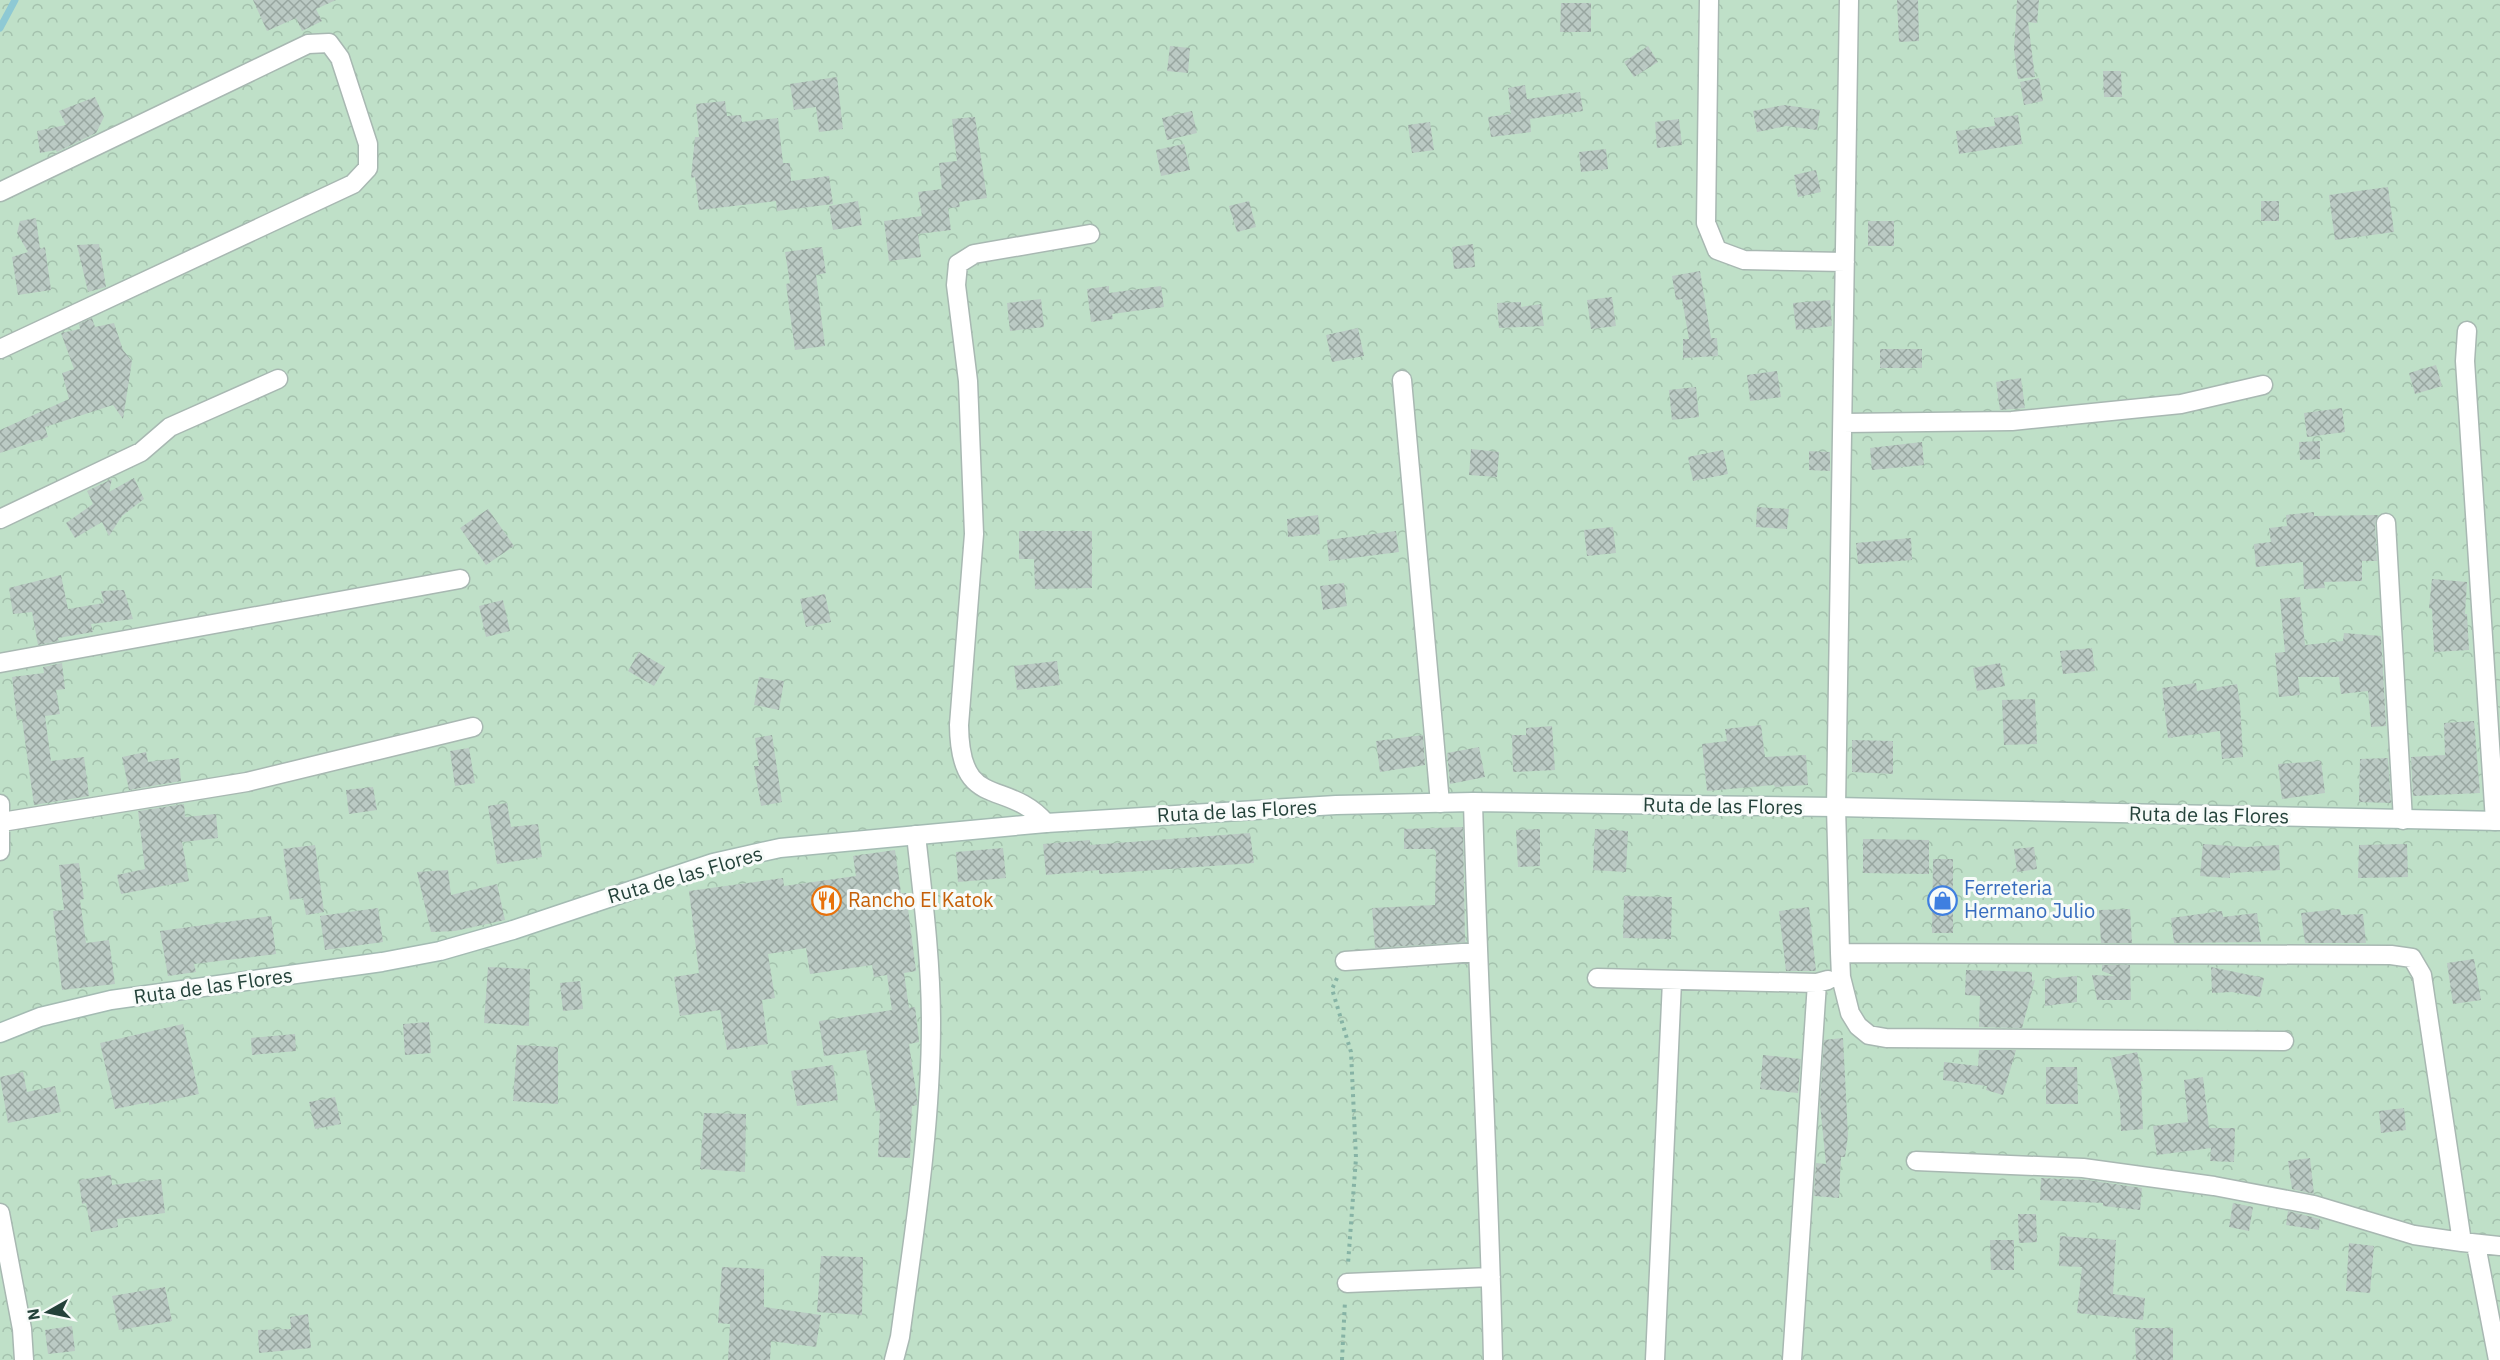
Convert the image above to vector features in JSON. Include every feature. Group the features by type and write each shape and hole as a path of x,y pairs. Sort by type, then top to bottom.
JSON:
{"street":[{"path":"1709,0 1706,223 1717,250 1744,260 1845,262"},
{"path":"1850,0 1836,807 1841,977 1850,1013 1858,1026 1869,1035 1886,1038 2284,1041"},
{"path":"0,192 308,44 329,43 340,58 368,144 368,168 353,184 0,349"},
{"path":"1046,823 1036,812 1021,803 981,787 967,770 959,749 974,534 968,381 956,285 958,264 974,254 1090,234"},
{"path":"2467,331 2465,361 2498,821"},
{"path":"0,519 141,452 170,427 278,379"},
{"path":"1402,380 1440,803"},
{"path":"1843,423 2012,421 2181,404 2263,385"},
{"path":"2386,523 2403,820"},
{"path":"0,663 460,579"},
{"path":"0,851 1,813 248,783 473,727"},
{"path":"1473,802 1493,1360"},
{"name":"Ruta de las Flores","path":"0,1033 40,1017 111,1000 382,962 440,951 513,930 712,863 780,848 1046,823 1336,805 1473,802 2498,821"},
{"path":"894,1360 900,1337 924,1155 931,1024 928,948 916,836"},
{"path":"1345,961 1477,952"},
{"path":"1840,953 2391,955 2412,958 2422,975 2469,1243 2498,1360"},
{"path":"1597,978 1816,983 1841,977"},
{"path":"1655,1360 1672,981"},
{"path":"1792,1360 1816,983"},
{"path":"1916,1161 2083,1168 2214,1186 2314,1205 2414,1235 2500,1246"},
{"path":"0,1214 22,1329 24,1360"},
{"path":"1347,1283 1491,1277"}],"path":[{"path":"1342,1360 1356,1158 1351,1052 1332,989 1345,961"}],"green space":[{"path":"0,0 2500,0 2500,1360 0,1360"}],"building":[{"path":"253,0 336,0 316,9 322,21 302,31 296,18 267,31"},
{"path":"1897,0 1918,0 1919,41 1899,42"},
{"path":"2017,0 2039,0 2037,23 2028,22 2035,77 2018,79 2014,50"},
{"path":"1561,3 1591,3 1591,32 1560,32"},
{"path":"1170,46 1190,48 1188,73 1167,71"},
{"path":"1648,46 1658,62 1634,77 1624,62"},
{"path":"2103,71 2121,71 2122,97 2104,97"},
{"path":"837,77 843,129 819,132 816,107 794,110 790,84"},
{"path":"2039,78 2043,101 2024,105 2020,82"},
{"path":"1525,85 1527,99 1580,92 1583,111 1530,119 1531,132 1491,137 1488,117 1511,114 1508,88"},
{"path":"95,97 104,117 96,133 57,152 56,150 40,153 37,131 66,125 59,111"},
{"path":"725,101 727,116 741,115 742,122 778,118 783,163 790,163 791,181 829,176 833,204 777,211 776,201 699,210 695,177 691,178 695,137 699,137 696,104"},
{"path":"1784,105 1820,110 1817,130 1786,126 1757,132 1753,111"},
{"path":"1192,111 1197,133 1167,140 1162,118"},
{"path":"2018,115 2022,144 1959,154 1956,131 1995,126 1994,118"},
{"path":"975,117 987,198 959,202 960,207 948,208 951,230 918,234 921,257 889,261 884,221 922,216 918,192 942,189 939,163 957,161 952,119"},
{"path":"1679,119 1682,145 1657,148 1655,122"},
{"path":"1430,122 1434,150 1412,153 1408,125"},
{"path":"1184,144 1190,170 1161,176 1156,150"},
{"path":"1606,149 1608,169 1581,172 1579,152"},
{"path":"1816,170 1821,192 1798,197 1794,175"},
{"path":"2388,187 2394,232 2335,240 2329,195"},
{"path":"858,201 862,225 833,230 829,206"},
{"path":"1249,201 1256,227 1237,232 1229,206"},
{"path":"2261,201 2279,201 2279,221 2261,221"},
{"path":"36,218 40,249 45,247 51,290 18,295 12,257 28,252 17,233 20,221"},
{"path":"1868,221 1894,221 1894,246 1868,246"},
{"path":"99,244 106,287 88,292 77,245"},
{"path":"1473,244 1475,267 1454,269 1452,247"},
{"path":"822,247 826,273 816,275 825,346 795,350 786,284 790,283 785,252"},
{"path":"1700,271 1711,338 1717,338 1718,356 1683,358 1683,339 1689,339 1682,299 1676,300 1672,276"},
{"path":"1109,286 1109,293 1161,286 1164,307 1112,314 1113,319 1091,322 1087,289"},
{"path":"1612,297 1616,326 1591,329 1587,300"},
{"path":"1041,299 1044,327 1010,331 1007,303"},
{"path":"1830,300 1832,326 1796,330 1793,303"},
{"path":"1521,302 1521,307 1541,304 1544,326 1499,328 1497,303"},
{"path":"92,318 95,327 114,323 123,350 132,361 123,419 113,405 45,427 48,437 0,453 0,430 69,399 62,373 74,369 61,333 80,329 79,324"},
{"path":"1358,328 1364,356 1332,362 1326,335"},
{"path":"1880,349 1922,349 1922,368 1880,368"},
{"path":"2436,365 2442,386 2415,394 2409,373"},
{"path":"1777,371 1781,397 1750,401 1747,375"},
{"path":"2021,378 2025,408 2000,410 1996,382"},
{"path":"1696,387 1699,417 1672,420 1669,390"},
{"path":"2342,408 2345,432 2307,437 2304,413"},
{"path":"2320,441 2320,459 2300,460 2299,442"},
{"path":"1922,442 1924,465 1872,470 1870,448"},
{"path":"1471,449 1499,452 1497,477 1469,475"},
{"path":"1723,450 1728,474 1693,481 1688,457"},
{"path":"1809,451 1830,452 1830,471 1809,470"},
{"path":"134,478 144,499 122,516 109,536 102,522 75,538 66,523 93,504 87,491 112,479 109,492"},
{"path":"1757,507 1789,509 1787,529 1756,527"},
{"path":"488,509 514,546 486,565 460,528"},
{"path":"2314,512 2314,516 2378,515 2375,524 2377,561 2362,561 2362,581 2324,582 2325,588 2304,589 2303,562 2256,567 2254,544 2271,542 2269,528 2287,526 2286,515"},
{"path":"1318,515 1320,534 1288,537 1287,519"},
{"path":"1613,527 1616,553 1587,556 1584,530"},
{"path":"1019,531 1092,531 1092,588 1035,589 1034,559 1019,559"},
{"path":"1396,531 1399,552 1329,561 1327,540"},
{"path":"1911,538 1912,560 1858,564 1856,543"},
{"path":"61,575 68,609 104,603 101,591 124,590 133,619 91,624 93,632 58,638 59,641 38,645 32,612 13,614 9,588"},
{"path":"2432,579 2467,582 2465,614 2467,614 2469,650 2434,652 2432,609 2429,608"},
{"path":"1344,583 1347,606 1323,610 1320,586"},
{"path":"825,594 831,622 806,627 800,599"},
{"path":"2300,597 2305,645 2343,641 2344,633 2381,636 2386,726 2371,727 2368,691 2341,694 2339,677 2298,677 2300,695 2279,697 2275,653 2285,652 2280,599"},
{"path":"503,600 510,631 486,637 479,606"},
{"path":"2092,648 2095,671 2063,674 2060,651"},
{"path":"639,652 665,667 654,686 628,671"},
{"path":"1057,661 1060,685 1017,690 1014,666"},
{"path":"62,663 65,689 56,690 60,714 45,716 51,761 84,757 89,796 34,805 22,719 17,720 12,677 44,673 43,667"},
{"path":"2000,663 2005,686 1977,691 1973,668"},
{"path":"759,677 784,681 779,710 754,705"},
{"path":"2196,683 2197,691 2237,684 2243,757 2222,759 2220,731 2168,738 2162,688"},
{"path":"2035,699 2037,744 2004,745 2002,700"},
{"path":"2474,721 2480,793 2413,796 2411,757 2445,755 2444,723"},
{"path":"1761,725 1765,757 1806,755 1808,785 1775,787 1774,785 1707,791 1702,744 1727,741 1725,729"},
{"path":"1552,726 1555,770 1513,772 1512,735 1526,735 1526,728"},
{"path":"772,735 782,802 761,806 754,766 759,766 755,738"},
{"path":"1423,735 1425,765 1380,772 1376,741"},
{"path":"1852,740 1893,741 1893,774 1852,772"},
{"path":"1479,747 1485,777 1450,784 1447,753"},
{"path":"469,748 475,783 455,786 450,751"},
{"path":"146,752 148,762 179,758 181,781 129,790 122,757"},
{"path":"2388,758 2391,803 2359,802 2360,759"},
{"path":"2321,761 2325,793 2282,799 2278,764"},
{"path":"373,787 377,810 349,814 346,790"},
{"path":"507,803 511,827 538,824 542,857 497,864 488,806"},
{"path":"184,804 185,817 216,814 218,838 182,842 189,881 121,894 117,875 145,869 138,811"},
{"path":"1463,827 1465,942 1375,948 1372,908 1435,905 1436,852 1434,849 1404,849 1404,829"},
{"path":"1540,829 1540,866 1518,867 1516,830"},
{"path":"1595,829 1628,831 1626,872 1593,870"},
{"path":"1250,833 1254,863 1099,874 1099,870 1046,875 1043,844 1090,840 1090,845"},
{"path":"1863,839 1929,840 1929,874 1863,873"},
{"path":"2203,844 2246,847 2279,845 2280,870 2230,873 2230,878 2200,876"},
{"path":"2407,844 2408,877 2358,878 2359,845"},
{"path":"315,845 324,912 306,915 303,898 290,900 283,849"},
{"path":"2034,847 2037,869 2017,872 2014,849"},
{"path":"1003,848 1006,878 958,882 956,852"},
{"path":"895,850 901,893 906,893 916,971 904,973 909,1008 915,1007 919,1040 919,1042 909,1044 917,1099 917,1105 912,1106 910,1158 878,1157 880,1110 876,1111 866,1050 824,1056 819,1021 892,1010 887,975 874,977 872,965 810,974 806,948 768,954 775,998 762,1000 768,1044 727,1050 720,1010 680,1016 674,977 699,973 689,891 783,878 784,886 856,876 853,856"},
{"path":"1933,859 1953,859 1953,933 1932,933"},
{"path":"79,863 84,899 80,900 86,943 109,940 115,984 62,990 53,911 64,910 59,865"},
{"path":"448,870 451,895 497,884 505,920 455,931 431,932 417,872"},
{"path":"1624,896 1672,897 1671,939 1623,938"},
{"path":"1809,907 1816,971 1786,971 1779,911"},
{"path":"378,908 383,942 325,950 320,916"},
{"path":"2130,909 2132,943 2101,943 2099,910"},
{"path":"2340,909 2341,915 2363,914 2366,943 2305,943 2301,913"},
{"path":"2222,911 2223,917 2257,913 2261,942 2174,943 2171,918"},
{"path":"271,916 276,954 194,964 196,972 168,976 160,931"},
{"path":"2474,959 2481,1000 2453,1004 2447,963"},
{"path":"2102,965 2130,965 2131,1000 2097,1000 2092,975 2115,976 2102,971"},
{"path":"488,967 530,969 529,1026 484,1023"},
{"path":"2211,967 2264,978 2260,997 2232,992 2212,993"},
{"path":"1966,970 2032,972 2032,981 2035,980 2022,1028 1979,1027 1980,996 1965,995"},
{"path":"2077,976 2077,1002 2045,1006 2045,979"},
{"path":"580,981 583,1009 563,1011 560,983"},
{"path":"429,1022 431,1053 405,1055 403,1024"},
{"path":"183,1024 199,1094 149,1105 149,1102 115,1109 100,1043"},
{"path":"295,1034 296,1051 252,1055 251,1038"},
{"path":"1843,1038 1848,1135 1845,1157 1841,1157 1839,1198 1814,1196 1816,1163 1826,1164 1820,1104 1824,1040"},
{"path":"517,1045 558,1047 558,1104 513,1101"},
{"path":"1979,1050 2016,1050 2003,1095 1986,1090 1987,1086 1943,1080 1944,1062 1978,1066"},
{"path":"2137,1052 2143,1081 2141,1081 2143,1129 2121,1131 2120,1100 2110,1058"},
{"path":"1763,1055 1801,1059 1798,1093 1760,1089"},
{"path":"833,1065 838,1100 797,1106 791,1071"},
{"path":"2046,1067 2077,1067 2078,1104 2046,1104"},
{"path":"23,1072 27,1092 55,1086 61,1112 8,1123 0,1077"},
{"path":"2203,1077 2209,1128 2235,1128 2234,1162 2210,1161 2211,1148 2157,1155 2153,1126 2188,1122 2184,1080"},
{"path":"335,1097 341,1124 315,1129 309,1102"},
{"path":"2404,1108 2406,1130 2381,1133 2379,1111"},
{"path":"704,1113 746,1114 745,1172 700,1169"},
{"path":"2310,1158 2314,1194 2292,1189 2288,1161"},
{"path":"111,1175 112,1185 161,1179 165,1213 117,1219 118,1227 91,1232 86,1203 82,1204 79,1180"},
{"path":"2041,1178 2087,1180 2142,1188 2140,1210 2103,1206 2103,1203 2040,1200"},
{"path":"2233,1203 2253,1207 2249,1231 2229,1227"},
{"path":"2288,1211 2320,1219 2319,1230 2286,1225"},
{"path":"2018,1214 2036,1214 2037,1242 2019,1243"},
{"path":"2060,1236 2116,1240 2113,1294 2145,1298 2143,1320 2077,1313 2082,1267 2059,1266"},
{"path":"1990,1240 2014,1240 2014,1270 1991,1270"},
{"path":"2349,1243 2374,1246 2370,1293 2346,1291"},
{"path":"821,1256 863,1257 862,1315 817,1312"},
{"path":"722,1267 764,1269 764,1307 821,1315 816,1347 771,1341 770,1360 728,1360 730,1324 718,1323"},
{"path":"165,1287 172,1321 119,1330 112,1296"},
{"path":"308,1314 311,1348 259,1353 258,1330 291,1329 290,1317"},
{"path":"72,1326 75,1351 48,1354 45,1330"},
{"path":"2135,1328 2173,1328 2173,1360 2136,1360"}],"waterway":[{"path":"0,28 15,0"}],"place":[{"name":"Rancho El Katok","path":"827,900"},
{"name":"Ferreteria Hermano Julio","path":"1943,900"}]}
